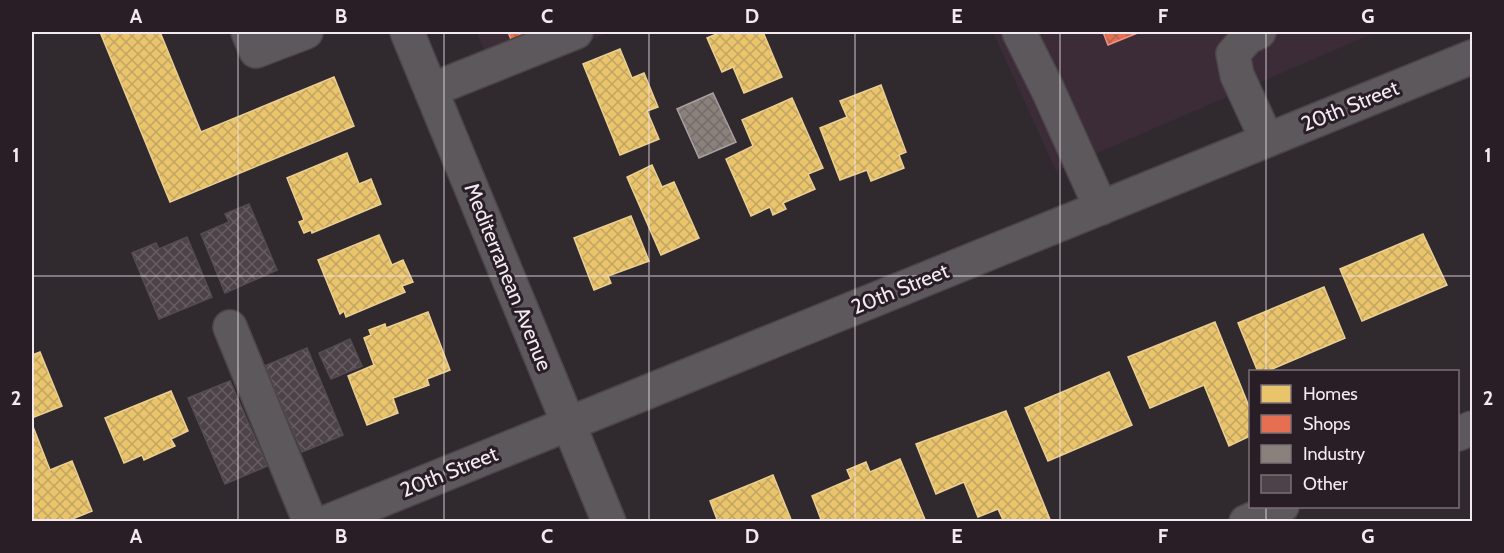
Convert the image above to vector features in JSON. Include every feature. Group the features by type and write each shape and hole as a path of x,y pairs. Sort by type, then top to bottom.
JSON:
{"street":[{"path":"248,32 256,51 306,32"},
{"name":"Mediterranean Avenue","path":"408,32 609,522"},
{"path":"431,90 576,32"},
{"path":"1019,32 1101,208"},
{"path":"1259,32 1247,38 1233,54 1237,75 1267,140"},
{"name":"20th Street","path":"327,522 1473,57"},
{"path":"230,327 309,522"},
{"path":"1459,435 1473,428"},
{"path":"1246,522 1280,508"}],"shaded area":[{"path":"476,32 611,32 497,78"},
{"path":"993,32 1376,32 1056,171"}],"building: Homes":[{"path":"100,32 160,32 201,132 334,77 354,126 170,202"},
{"path":"719,32 763,32 782,77 744,93 733,67 722,72 707,38"},
{"path":"620,49 632,78 644,73 658,107 647,111 659,139 620,155 583,64"},
{"path":"881,85 906,152 899,155 904,168 871,181 867,170 840,180 820,128 847,117 840,101"},
{"path":"792,98 823,168 808,174 815,189 783,203 786,209 773,215 770,207 751,216 726,159 753,146 742,120"},
{"path":"347,153 359,184 371,179 381,204 312,233 311,230 304,233 299,222 304,220 287,178"},
{"path":"652,165 662,187 674,182 699,238 661,255 627,177"},
{"path":"631,216 649,261 608,276 611,283 594,290 574,238"},
{"path":"1423,234 1447,285 1362,321 1340,269"},
{"path":"379,235 392,265 403,260 413,282 402,286 405,292 346,317 344,311 340,314 318,260"},
{"path":"1324,287 1345,338 1270,370 1257,370 1238,323"},
{"path":"428,312 450,370 427,379 429,385 393,398 398,413 367,425 348,376 374,365 364,338 371,335 369,330 385,324 386,328"},
{"path":"1215,322 1249,407 1249,436 1229,446 1204,385 1150,408 1128,357"},
{"path":"40,352 62,406 32,418 32,355"},
{"path":"1109,372 1132,425 1048,461 1025,408"},
{"path":"171,391 188,431 171,439 175,446 144,460 142,455 124,463 105,418"},
{"path":"1006,411 1051,522 1004,522 998,509 978,517 964,482 936,494 916,444"},
{"path":"32,424 50,470 72,461 92,511 65,522 33,522"},
{"path":"900,459 926,522 822,522 812,496 851,479 847,470 866,462 870,472"},
{"path":"773,475 792,522 718,522 710,501"}],"building: Shops":[{"path":"508,32 540,32 512,42"},
{"path":"1103,32 1140,32 1108,45"}],"building: Industry":[{"path":"713,93 736,142 699,158 677,109"}],"building: Other":[{"path":"249,204 277,270 225,293 201,234 229,222 225,214"},
{"path":"187,237 212,297 159,319 132,253 156,243 159,249"},
{"path":"350,339 362,366 331,379 319,353"},
{"path":"307,348 343,435 302,452 265,366"},
{"path":"230,381 267,466 225,484 188,398"}]}
